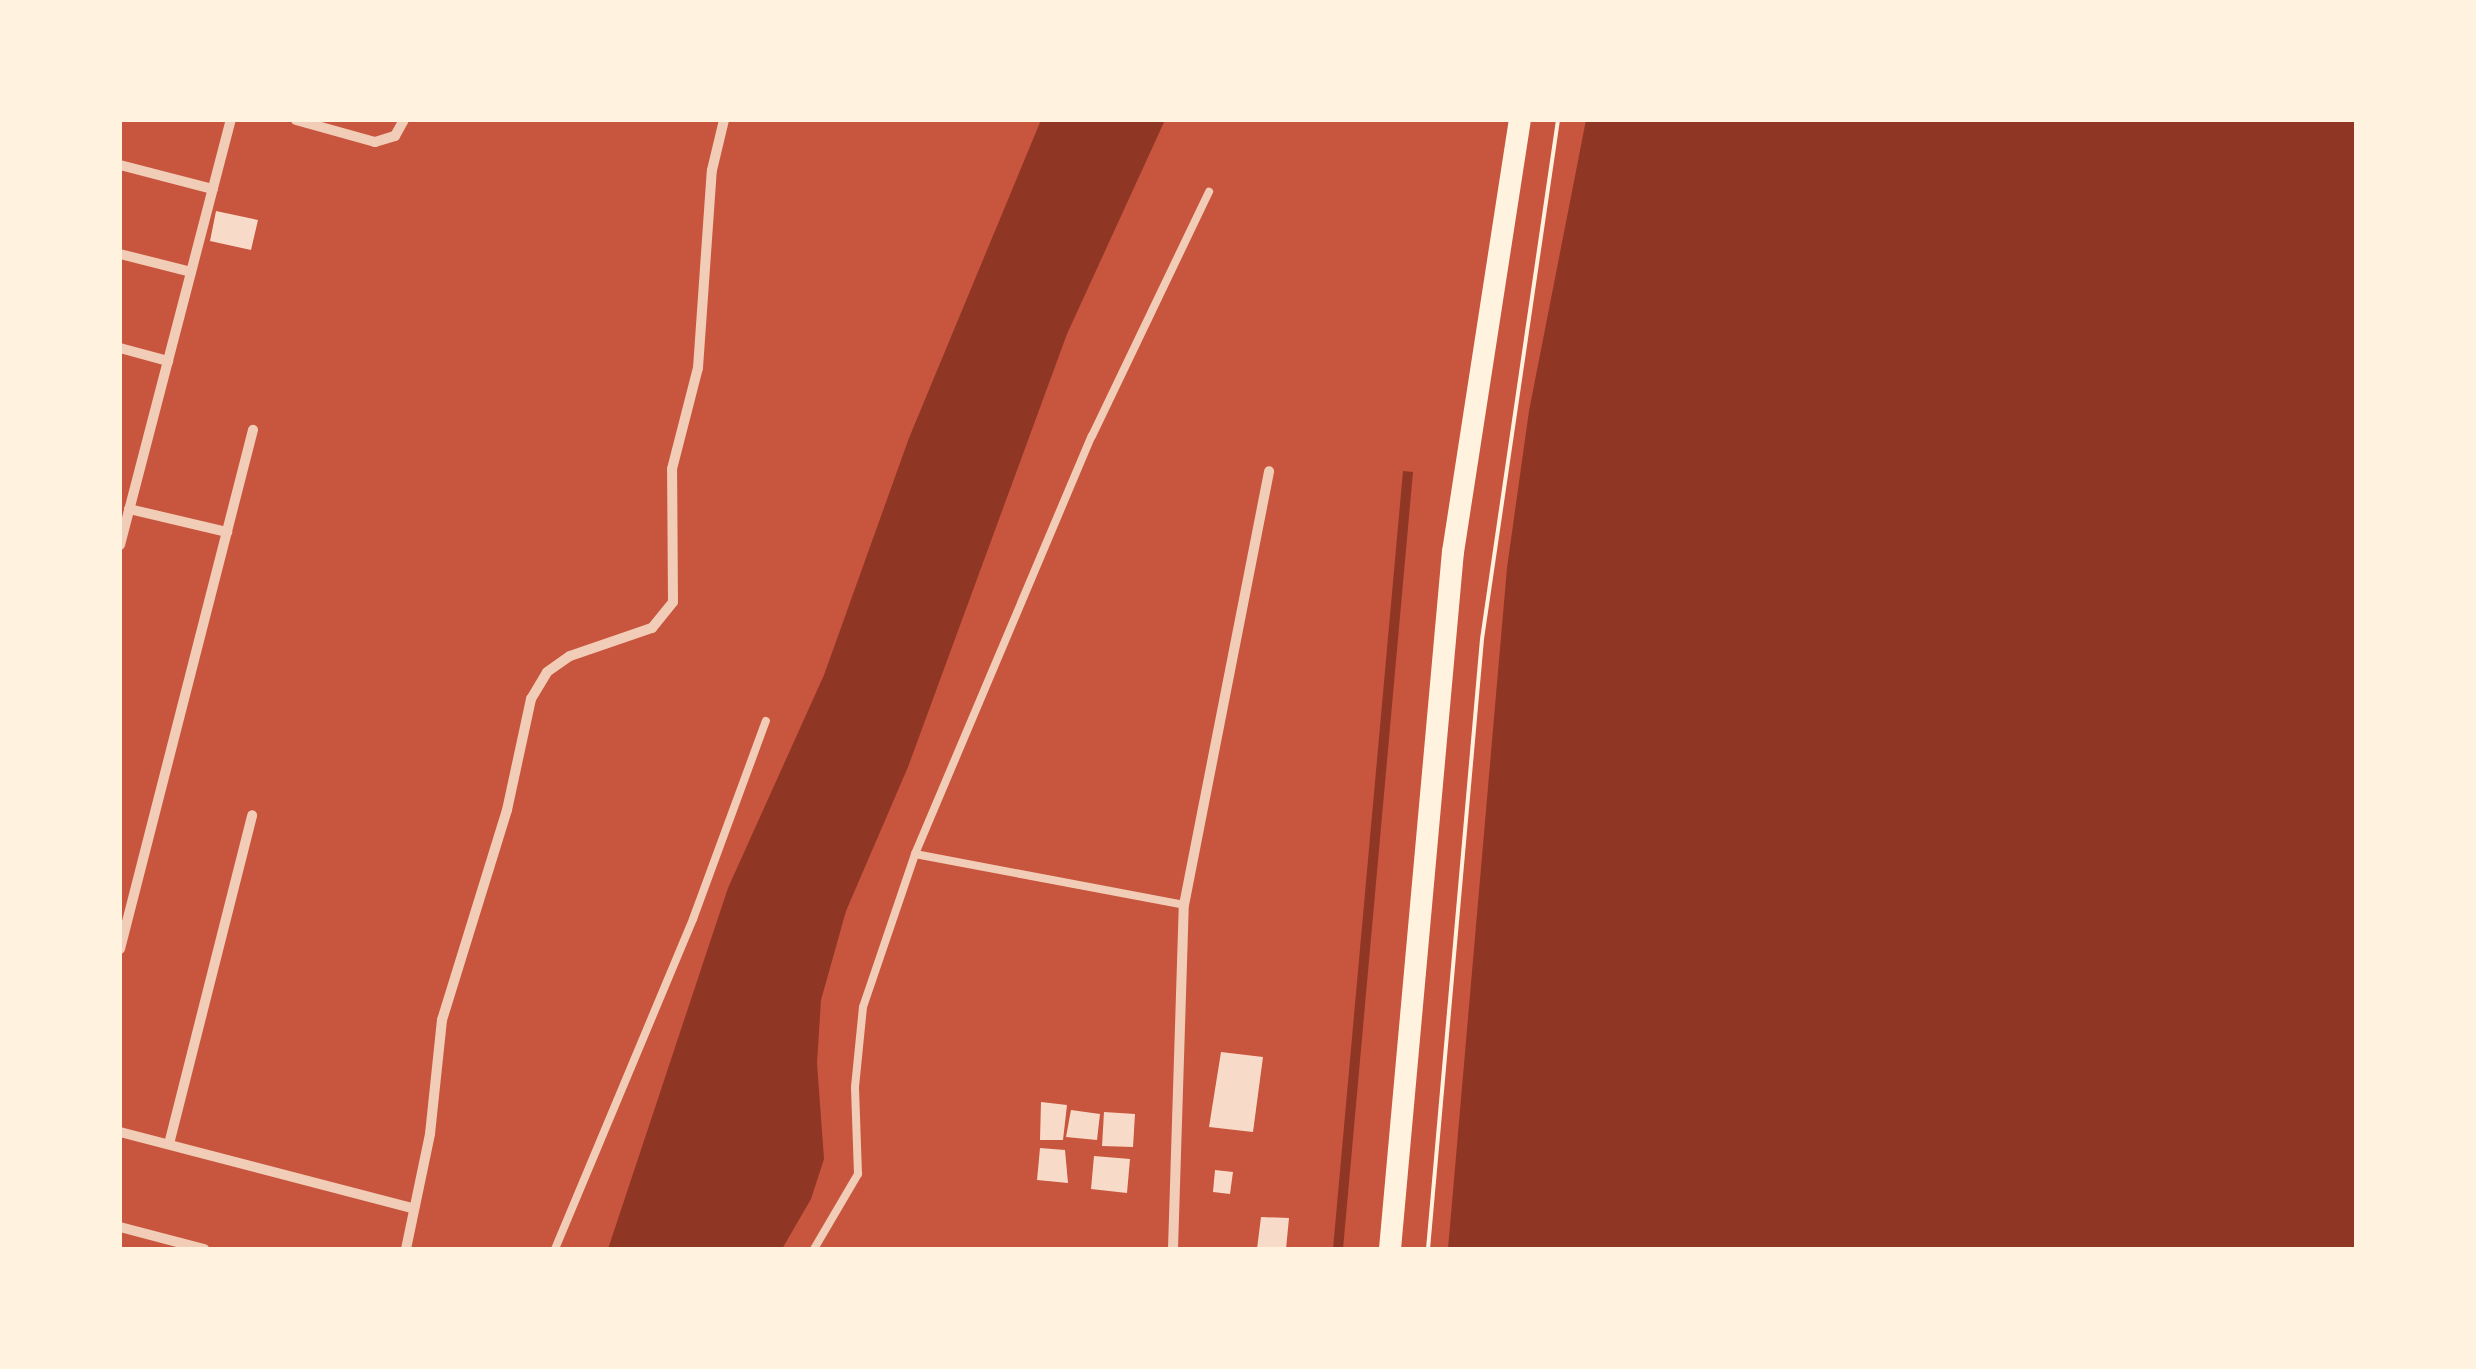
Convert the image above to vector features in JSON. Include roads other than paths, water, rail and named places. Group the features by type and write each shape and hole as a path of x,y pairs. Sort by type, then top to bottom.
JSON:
{"main road":[{"path":"1390,1249 1453,552 1520,120"}],"street":[{"path":"120,545 231,120"},
{"path":"296,120 375,142 395,136 404,120"},
{"path":"406,1249 430,1134 442,1020 507,810 532,700 547,672 570,656 652,628 672,602 672,468 698,368 712,170 724,120"},
{"path":"120,165 213,189"},
{"path":"120,254 191,272"},
{"path":"120,348 168,361"},
{"path":"120,949 254,430"},
{"path":"1174,1249 1184,905 1269,471"},
{"path":"130,509 227,532"},
{"path":"169,1144 252,815"},
{"path":"120,1132 412,1208"},
{"path":"120,1227 204,1249"}],"lane":[{"path":"814,1249 858,1174 855,1087 863,1006 915,854 1036,561 1209,192"},
{"path":"555,1249 692,919 766,722"},
{"path":"915,854 1184,905"}]}
